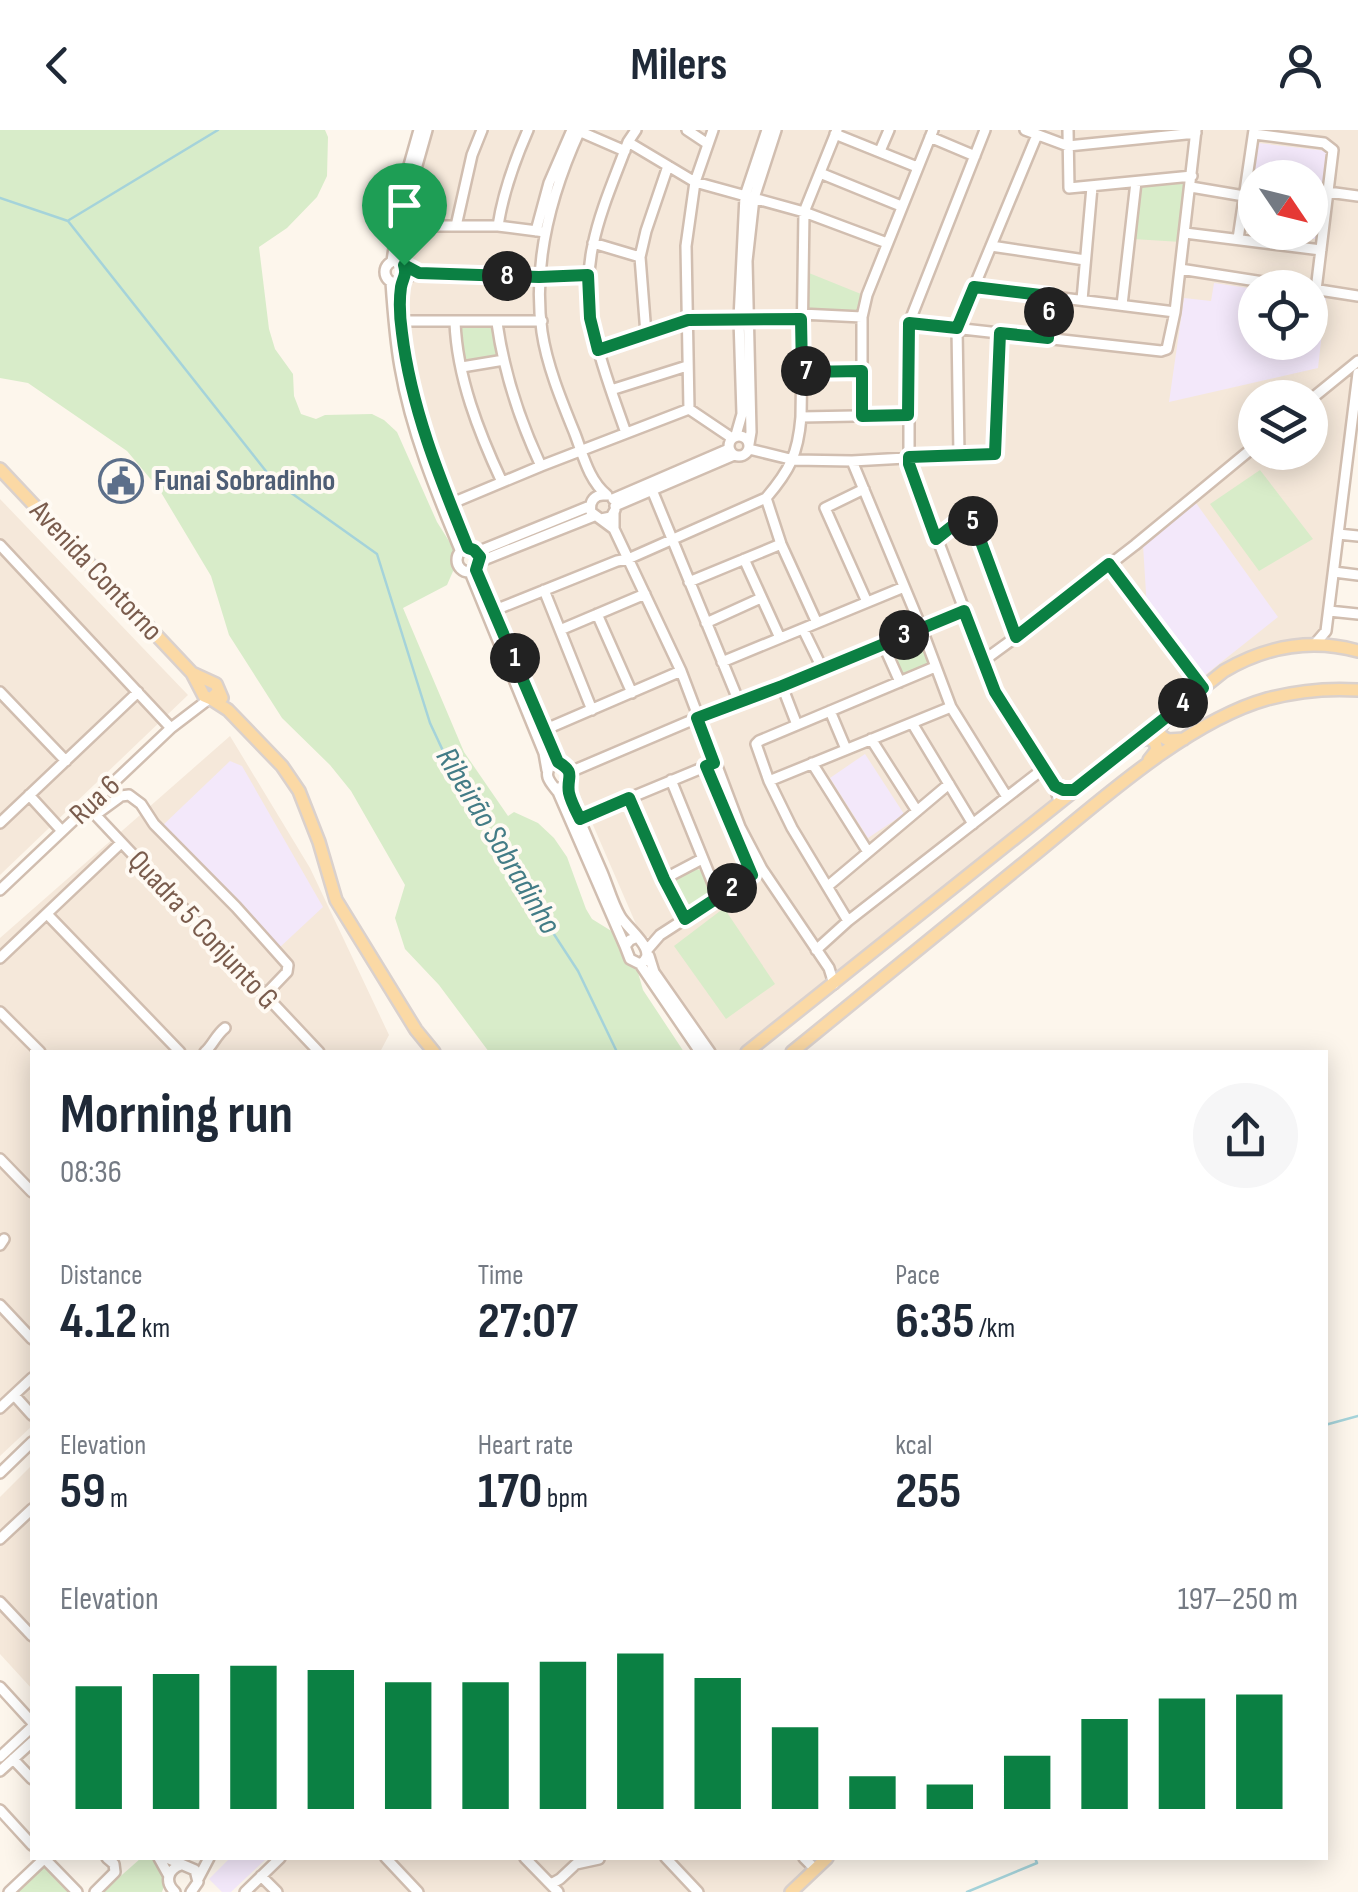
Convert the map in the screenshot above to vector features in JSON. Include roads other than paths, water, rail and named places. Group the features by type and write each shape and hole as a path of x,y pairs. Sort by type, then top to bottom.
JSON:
{"main road":[{"name":"Avenida Contorno","path":"0,469 209,692"},
{"path":"750,1050 1167,716 1246,658 1314,645 1358,651"},
{"path":"1123,782 1218,720 1266,699 1312,690 1358,690"},
{"path":"209,692 282,766 299,791 336,900 425,1050"},
{"path":"1167,716 1159,730 1161,736 1168,740 1188,738"},
{"path":"795,1050 1158,750 1148,738 1136,741"},
{"path":"971,906 956,909 949,898 984,863"},
{"path":"915,954 946,923 947,914 941,907 921,913"},
{"path":"416,1030 432,1050"},
{"path":"791,1892 825,1860"}],"street":[{"path":"419,130 404,183 398,262 401,321 416,406 544,753 550,782 630,959 640,964 699,1050"},
{"path":"399,280 386,272 398,262 412,183 428,130"},
{"path":"456,226 472,155 482,130"},
{"path":"498,226 510,173 528,130"},
{"path":"834,984 829,968 757,872 710,764 680,671 614,529 612,503 594,481 562,403 542,333 540,231 577,130 626,147 695,182 804,212 887,243"},
{"path":"626,433 590,318 588,275 593,243 626,147 636,130"},
{"path":"687,130 708,144"},
{"path":"713,130 695,182 686,246 689,409 733,444 741,456 749,446 751,432 740,262 749,197 767,130"},
{"path":"749,197 776,130"},
{"path":"880,151 889,130"},
{"path":"985,130 909,323 909,464 995,692 1055,786 1059,802"},
{"path":"909,323 1167,350 1196,131 1068,146 1025,130"},
{"path":"1068,130 1069,188 1192,181 1238,194"},
{"path":"495,610 628,559 766,498 794,460 799,440 804,212 836,132 917,167"},
{"path":"1250,160 1254,132 1324,143 1332,150 1328,192 1358,196"},
{"path":"862,416 862,317 867,294 931,134 974,156"},
{"path":"959,455 957,328 1037,134"},
{"path":"646,334 640,258 668,166"},
{"path":"820,173 901,206"},
{"path":"1122,306 1136,182"},
{"path":"1082,300 1092,186"},
{"path":"404,226 498,226 540,231"},
{"path":"1185,233 1238,239"},
{"path":"593,243 640,258"},
{"path":"991,246 1086,260"},
{"path":"1316,270 1320,250"},
{"path":"398,262 419,273"},
{"path":"1180,269 1238,278"},
{"path":"399,280 419,273 588,275"},
{"path":"399,280 400,368 427,468 495,610 558,762 566,766 568,792 620,916 648,952 654,972 709,1050"},
{"path":"974,287 1175,312"},
{"path":"1328,291 1358,296"},
{"path":"1048,338 1049,296"},
{"path":"598,350 688,320 862,317"},
{"path":"594,510 606,519 612,503 733,444 742,414 743,320"},
{"path":"401,321 542,321"},
{"path":"455,322 466,391 502,482"},
{"path":"497,323 523,428 541,466"},
{"path":"612,503 652,490 745,437 749,446 794,460 995,454 1000,333"},
{"path":"462,367 504,360"},
{"path":"1328,385 1358,360"},
{"path":"611,390 687,366"},
{"path":"802,372 862,371"},
{"path":"1314,645 1326,630 1342,500 1352,463 1358,373"},
{"path":"450,504 689,409"},
{"path":"801,417 908,415"},
{"path":"983,661 1238,460"},
{"path":"852,461 951,707 1006,797"},
{"path":"594,481 594,510 614,529"},
{"path":"652,490 739,702"},
{"path":"864,490 825,508 867,602"},
{"path":"472,559 594,510 600,494 612,503"},
{"path":"766,498 781,544 817,623"},
{"path":"1342,500 1358,502"},
{"path":"936,539 970,512 1016,637"},
{"path":"1338,534 1358,536"},
{"path":"689,582 781,544"},
{"path":"0,545 171,728"},
{"path":"744,560 780,638"},
{"path":"1109,564 1203,688"},
{"path":"1334,572 1358,575"},
{"path":"722,662 904,587"},
{"path":"544,590 592,710"},
{"path":"560,630 644,594"},
{"path":"706,623 761,598"},
{"path":"1329,610 1358,614"},
{"path":"555,788 564,788 569,777 697,718 964,611"},
{"path":"597,614 632,693"},
{"path":"803,629 823,670"},
{"path":"1326,630 1336,646"},
{"path":"882,644 900,682"},
{"path":"848,922 792,828 756,744 935,667"},
{"path":"544,730 680,671"},
{"path":"782,686 797,724"},
{"path":"0,692 66,761"},
{"path":"0,823 138,692"},
{"name":"Rua 6","path":"0,890 62,831 91,811 209,692"},
{"path":"769,781 951,707"},
{"path":"830,711 846,750"},
{"path":"912,723 973,824"},
{"path":"871,739 917,811"},
{"path":"547,771 558,762"},
{"path":"812,763 868,852"},
{"path":"580,819 710,764"},
{"path":"816,950 1044,768"},
{"path":"671,780 718,896"},
{"path":"828,886 949,784"},
{"path":"1055,786 1074,790"},
{"path":"29,795 62,831"},
{"path":"91,811 121,796 129,795 141,804 154,824 288,965 287,972 265,995"},
{"path":"629,798 685,919"},
{"name":"Quadra 5 Conjunto G","path":"91,811 317,1050"},
{"path":"0,958 121,843"},
{"path":"664,879 702,859"},
{"path":"625,946 630,940 660,934 757,872"},
{"path":"47,914 178,1050"},
{"path":"640,964 660,934"},
{"path":"0,939 9,949"},
{"path":"829,968 848,972"},
{"path":"0,1012 38,1050"},
{"path":"207,1050 225,1028"},
{"path":"0,1158 30,1190"},
{"path":"0,1306 30,1338"},
{"path":"0,1408 30,1380"},
{"path":"14,1395 30,1413"},
{"path":"0,1473 30,1444"},
{"path":"2,1532 30,1510"},
{"path":"0,1602 30,1634"},
{"path":"0,1687 30,1722"},
{"path":"0,1771 5,1753 26,1742"},
{"path":"5,1753 30,1777"},
{"path":"0,1810 30,1843"},
{"path":"4,1891 42,1860"},
{"path":"46,1860 77,1892"},
{"path":"95,1892 115,1872 109,1860"},
{"path":"160,1860 175,1892"},
{"path":"173,1860 195,1870 200,1884 191,1892"},
{"path":"163,1892 173,1868 200,1860"},
{"path":"245,1892 278,1860"},
{"path":"388,1860 418,1892"},
{"path":"527,1860 554,1888 577,1861"},
{"path":"668,1860 698,1892"},
{"path":"806,1860 815,1869"},
{"path":"262,1876 277,1892"}],"waterway":[{"path":"69,220 218,130"},
{"name":"Ribeirão Sobradinho","path":"0,198 68,221 273,480 377,554 430,723 465,798 578,971 616,1050"},
{"path":"1328,1424 1358,1416"},
{"name":"Ribeirão Sobradinho","path":"967,1892 1037,1863 1036,1860"}],"place":[{"name":"Funai Sobradinho","path":"121,481"}]}
